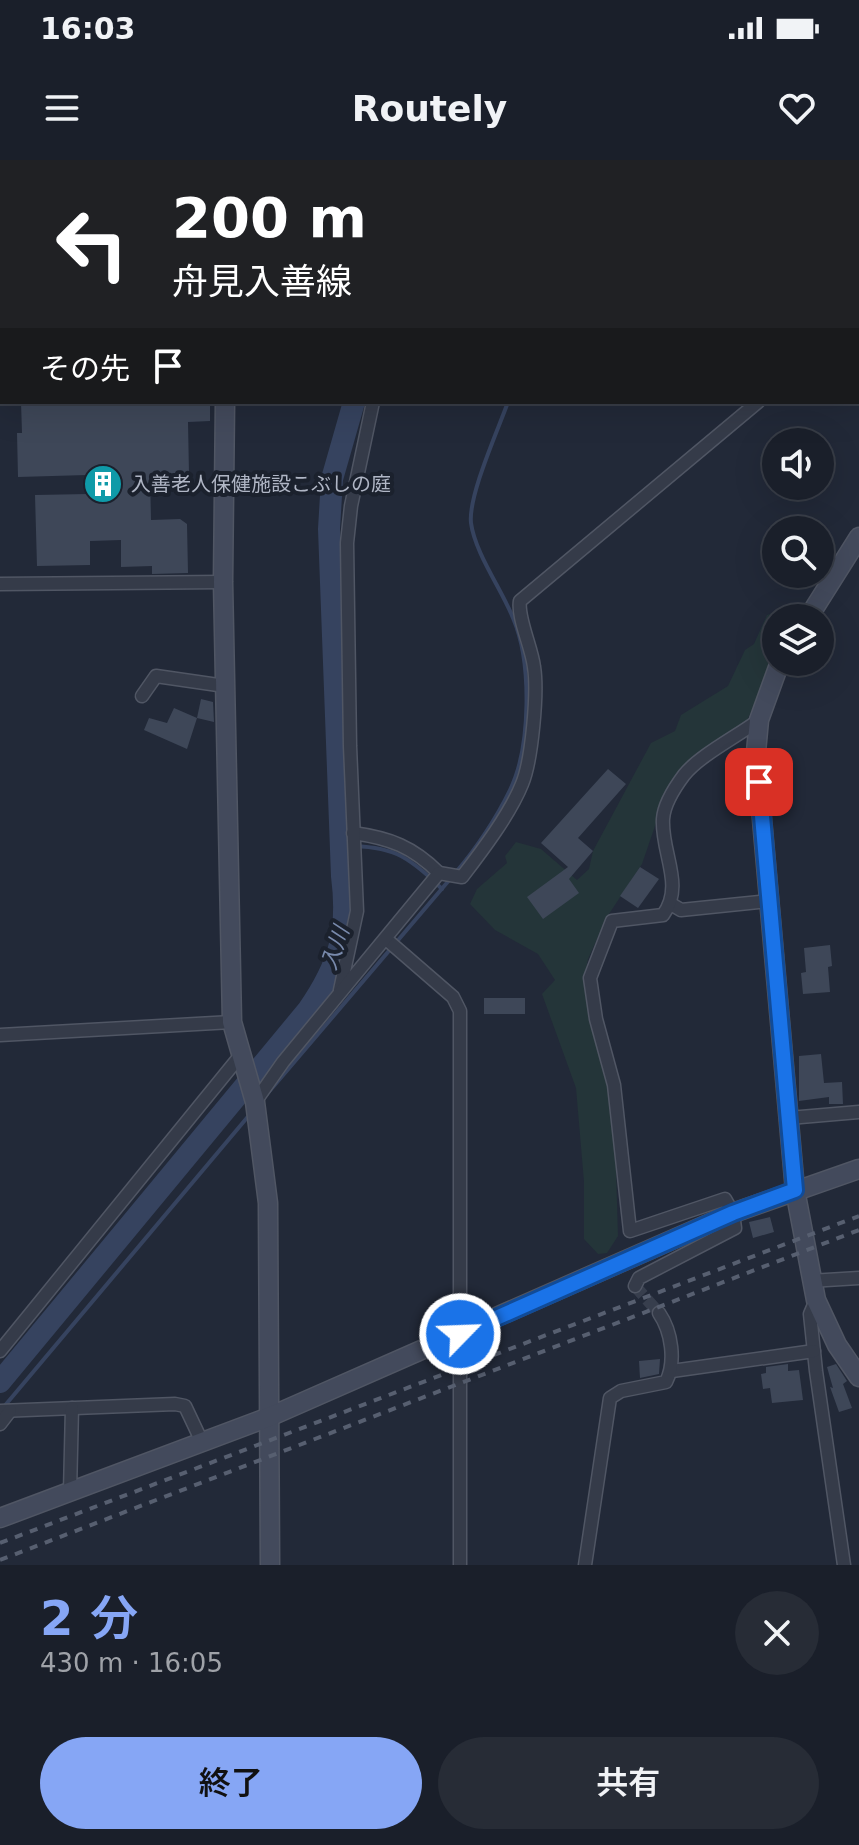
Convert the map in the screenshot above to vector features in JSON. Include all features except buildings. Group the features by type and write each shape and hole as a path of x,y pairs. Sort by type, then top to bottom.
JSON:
{"street":[{"path":"225,404 223,582 232,1022 254,1098 268,1203 270,1565"},
{"path":"340,992 357,911 347,543 351,506 373,404"},
{"path":"353,833 390,839 407,846 439,873 462,877 523,783 531,742 535,669 526,629 518,610 520,601 756,404"},
{"path":"817,604 859,537"},
{"path":"0,584 223,582"},
{"path":"142,696 156,676 225,686"},
{"path":"775,676 759,720 756,752 795,1190 816,1300 837,1345 859,1377"},
{"path":"635,1286 639,1278 735,1228 733,1213 725,1199 630,1231 614,1085 596,1019 590,978 612,921 663,915 671,904 674,888 663,817 672,792 686,772 759,720"},
{"path":"254,1098 439,873"},
{"path":"671,904 681,910 769,901"},
{"path":"386,939 453,997 460,1011 460,1565"},
{"path":"0,1035 232,1022"},
{"path":"0,1351 241,1061"},
{"path":"789,1118 859,1112"},
{"path":"0,1518 269,1417 733,1213 859,1169"},
{"path":"810,1281 859,1278"},
{"path":"816,1300 810,1314 844,1565"},
{"path":"585,1565 610,1398 621,1391 666,1382 672,1371 668,1326 659,1313"},
{"path":"672,1371 814,1351"},
{"path":"3,1414 175,1404 185,1406 202,1442"},
{"path":"70,1492 72,1408"}],"shaded area":[{"path":"762,626 762,676 767,676 745,725 666,794 642,864 607,917 588,959 584,979 609,1088 615,1136 618,1236 607,1253 598,1254 584,1239 584,1182 576,1088 542,994 555,980 538,954 495,930 470,904 477,889 507,863 505,856 516,842 541,849 577,880 589,869 593,851 651,743 675,731 681,715 728,686 745,650 754,644"}],"waterway":[{"name":"入川","path":"0,1382 308,1010 335,962 343,930 344,895 329,529 332,479 353,404"},
{"path":"456,872 486,832 510,790 517,772 525,728 526,680 519,636 478,547 471,523 479,480 507,404"},
{"path":"341,846 373,847 397,854 418,867 442,889"},
{"path":"267,1094 451,878"},
{"path":"2,1409 251,1113"}],"tunnel":[{"path":"635,1286 659,1313"}],"railway":[{"path":"0,1543 859,1216"},
{"path":"0,1560 859,1230"}],"place":[{"name":"入善老人保健施設こぶしの庭","path":"103,484"}],"route":[{"path":"460,1334 733,1213 795,1190 759,782"}]}
